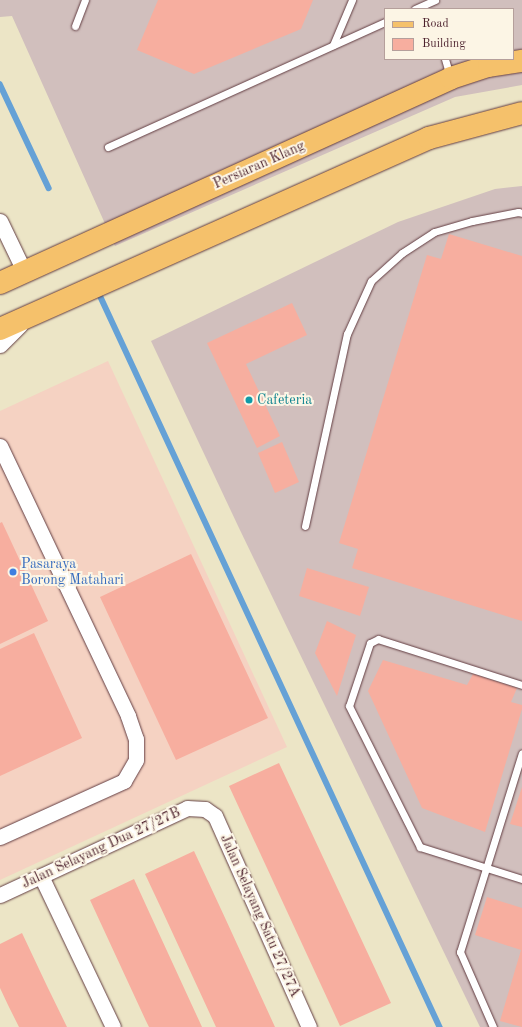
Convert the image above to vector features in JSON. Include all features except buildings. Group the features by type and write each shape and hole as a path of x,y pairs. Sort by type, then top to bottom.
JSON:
{"main road":[{"path":"489,66 507,60"},
{"name":"Persiaran Klang","path":"0,283 448,68 489,66 522,61"},
{"path":"0,329 429,138 522,113"}],"street":[{"path":"0,221 24,272"},
{"path":"0,345 29,316"},
{"path":"0,446 128,716 136,739 136,760 124,781 0,837"},
{"name":"Jalan Selayang Dua 27/27B","path":"0,895 187,808 205,809"},
{"name":"Jalan Selayang Satu 27/27A","path":"205,809 216,816 309,1027"},
{"path":"42,876 113,1027"}],"lane":[{"path":"75,26 85,0"},
{"path":"333,44 352,0"},
{"path":"418,8 431,4"},
{"path":"108,147 333,44 384,22"},
{"path":"304,526 346,334 371,281 402,253 434,232 472,221 518,212 522,213"},
{"path":"522,685 378,639 370,643 349,706 420,847 522,879"},
{"path":"493,1027 460,952 522,753"}],"shaded area":[{"path":"0,0 522,0 522,85 455,97 115,246 12,16 0,17"},
{"path":"522,186 522,1027 480,1027 239,528 151,341 398,222 495,189"},
{"path":"108,361 287,747 0,880 0,411"}],"waterway":[{"path":"0,84 49,188"},
{"path":"98,291 440,1027"}],"place":[{"name":"Cafeteria","path":"249,400"},
{"name":"Pasaraya Borong Matahari","path":"13,572"}]}
